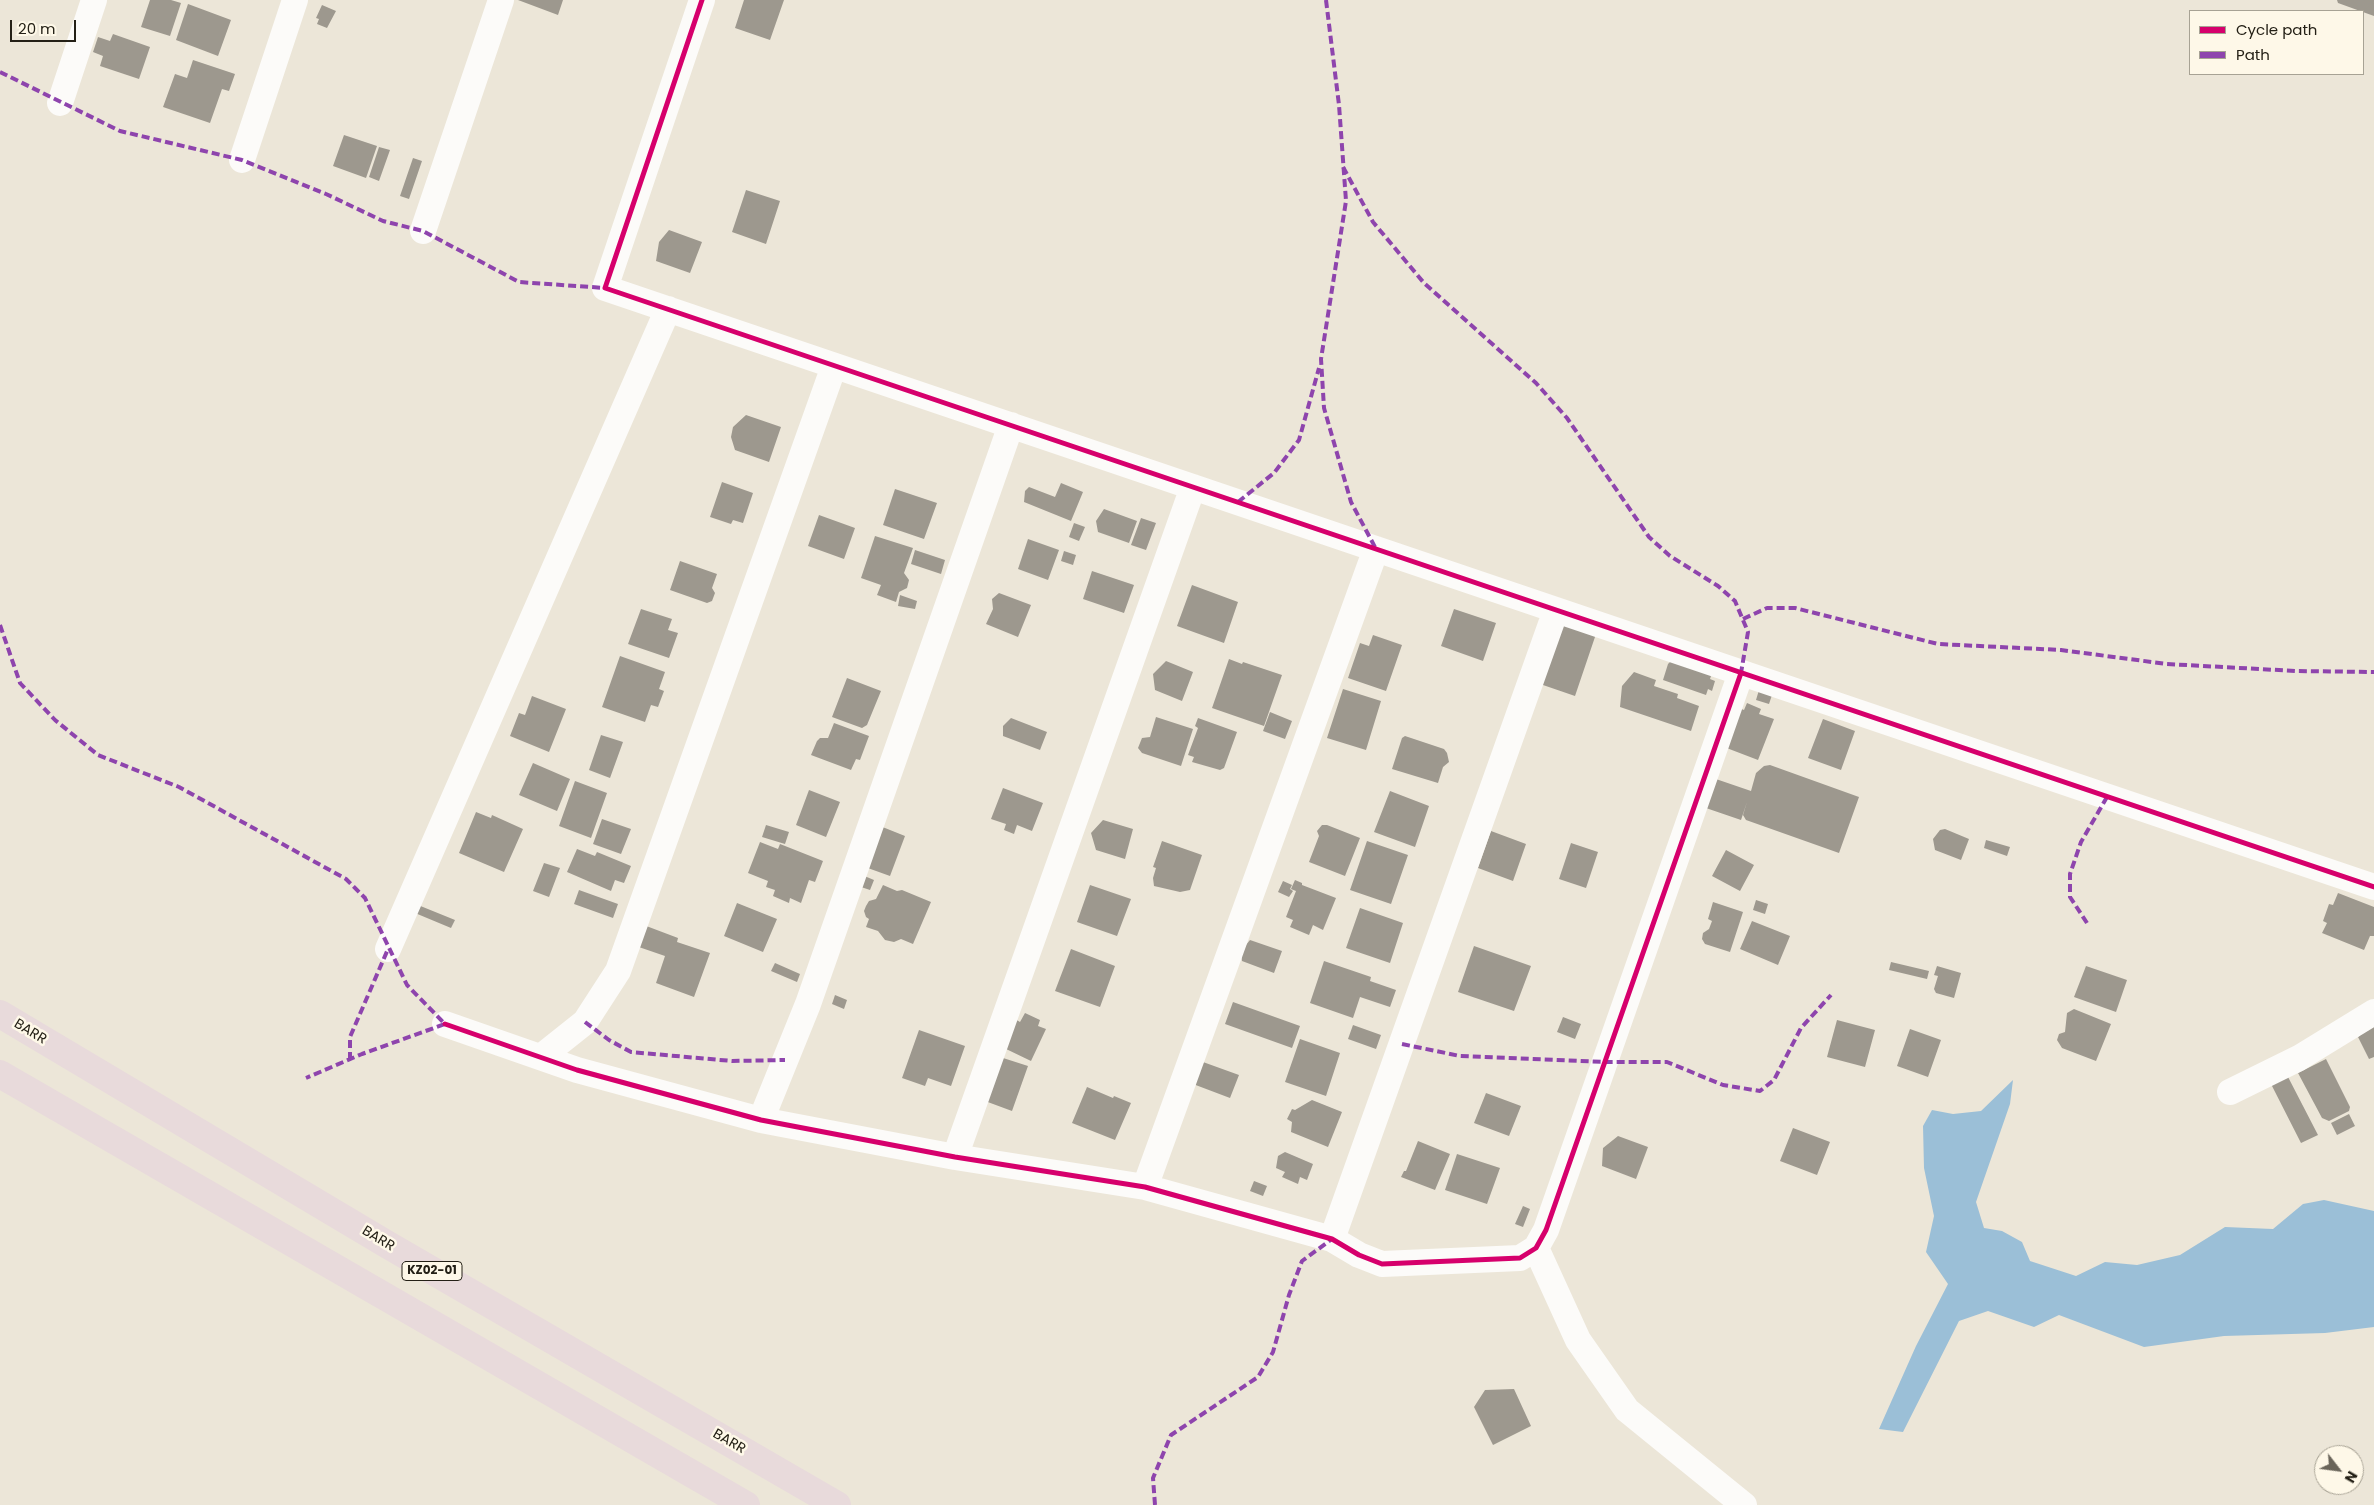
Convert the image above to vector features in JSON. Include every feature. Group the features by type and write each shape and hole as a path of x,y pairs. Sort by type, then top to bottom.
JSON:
{"highway":[{"path":"0,1006 30,1032"},
{"name":"BARR","path":"0,1014 388,1245 837,1505"},
{"path":"0,1074 746,1505"}],"street":[{"path":"60,103 94,0"},
{"path":"242,160 295,0"},
{"path":"423,232 501,0"},
{"path":"702,0 605,288 2374,887"},
{"path":"388,949 668,309"},
{"path":"541,1057 585,1022 618,971 834,366"},
{"path":"761,1120 811,994 1011,426"},
{"path":"955,1157 1193,487"},
{"path":"1145,1187 1376,549"},
{"path":"1332,1240 1556,610"},
{"path":"445,1024 577,1070 761,1120 955,1157 1145,1187 1332,1240 1359,1255 1382,1264 1520,1258 1536,1248 1546,1230 1741,673"},
{"path":"2230,1092 2299,1058 2374,1012"},
{"path":"1536,1248 1578,1340 1627,1410 1744,1505"}],"water":[{"path":"2013,1080 2010,1104 1976,1202 1984,1228 2002,1231 2022,1242 2030,1261 2076,1276 2105,1262 2137,1265 2180,1255 2225,1227 2273,1229 2303,1204 2324,1200 2374,1211 2374,1327 2325,1333 2224,1336 2144,1347 2059,1315 2034,1327 1988,1311 1959,1321 1903,1432 1879,1429 1916,1346 1948,1284 1926,1252 1934,1216 1924,1168 1923,1126 1932,1110 1953,1114 1981,1111"}],"building":[{"path":"150,0 171,0 181,3 170,36 141,27"},
{"path":"518,0 563,0 558,15"},
{"path":"744,0 784,0 770,40 735,28"},
{"path":"2337,0 2374,0 2374,16 2364,12 2364,10 2357,10 2338,3"},
{"path":"188,4 231,20 218,56 176,40"},
{"path":"322,5 336,11 327,28 317,24 319,19 316,18"},
{"path":"113,34 150,47 139,79 100,66 103,56 93,52 98,37 110,41"},
{"path":"193,60 235,74 229,91 222,89 210,123 163,107 175,74 187,78"},
{"path":"344,135 377,146 366,178 333,166"},
{"path":"379,147 390,150 379,181 369,177"},
{"path":"413,158 422,161 409,199 400,196"},
{"path":"746,190 780,201 766,244 732,232"},
{"path":"669,230 702,242 690,273 656,261 659,242"},
{"path":"746,415 781,427 769,462 735,450 731,437 733,427"},
{"path":"722,482 753,493 743,523 733,520 731,524 710,517"},
{"path":"1061,483 1083,492 1071,521 1024,502 1025,491 1029,487 1055,497"},
{"path":"895,489 937,503 924,539 883,525"},
{"path":"1104,509 1137,521 1129,543 1098,532 1096,521"},
{"path":"819,515 855,528 844,559 808,546"},
{"path":"1141,518 1156,523 1146,550 1131,545"},
{"path":"1074,523 1085,527 1079,541 1069,537"},
{"path":"875,536 913,548 904,573 909,580 907,588 899,592 896,602 877,595 881,585 861,578"},
{"path":"1028,539 1059,550 1048,580 1018,569"},
{"path":"915,550 945,560 941,574 911,564"},
{"path":"1064,551 1076,555 1073,565 1061,561"},
{"path":"680,561 717,574 712,588 715,593 712,601 707,603 670,590"},
{"path":"1092,571 1134,585 1124,613 1083,599"},
{"path":"1192,585 1238,602 1224,643 1177,626"},
{"path":"999,593 1031,605 1018,637 986,624 993,609 992,599"},
{"path":"900,595 917,601 915,609 898,606"},
{"path":"641,609 672,619 668,630 678,633 669,658 628,644"},
{"path":"1454,609 1496,623 1483,661 1441,646"},
{"path":"1562,622 1596,634 1575,696 1543,685 1541,681"},
{"path":"1373,635 1402,645 1386,691 1348,678 1360,643 1369,646"},
{"path":"620,656 665,672 659,689 664,691 658,707 651,705 645,722 602,707"},
{"path":"1229,659 1282,675 1264,726 1212,708"},
{"path":"1672,660 1712,673 1710,679 1715,681 1712,691 1708,689 1706,695 1663,680 1668,664"},
{"path":"1166,661 1193,672 1182,701 1155,690 1153,674"},
{"path":"1634,672 1656,680 1654,686 1678,694 1677,698 1699,706 1691,731 1620,707 1622,686"},
{"path":"847,678 881,691 867,725 862,728 832,717"},
{"path":"1343,689 1381,701 1366,750 1327,738"},
{"path":"1759,690 1772,695 1769,704 1756,700"},
{"path":"532,696 566,709 549,752 510,736 519,713 525,715"},
{"path":"1747,703 1761,709 1759,714 1774,719 1758,760 1724,747 1739,708 1744,710"},
{"path":"1270,712 1292,721 1285,739 1263,731"},
{"path":"1156,717 1193,729 1181,766 1142,753 1138,748 1142,738 1150,737"},
{"path":"1011,718 1047,732 1040,750 1003,736 1003,726"},
{"path":"1198,718 1237,732 1224,768 1220,770 1192,762 1194,757 1188,755 1198,728 1195,726"},
{"path":"1823,719 1855,731 1841,770 1808,758"},
{"path":"834,723 869,736 860,760 856,759 851,770 811,755 820,738 828,738"},
{"path":"601,735 623,742 610,778 589,770"},
{"path":"1405,736 1444,749 1447,753 1449,762 1443,767 1438,783 1392,769 1402,738"},
{"path":"533,763 570,779 557,811 519,795"},
{"path":"1770,765 1859,797 1839,853 1746,820 1743,815 1747,802 1741,820 1703,807 1713,778 1751,791 1756,773 1764,766"},
{"path":"575,781 607,793 591,838 559,826"},
{"path":"1003,788 1043,803 1032,831 1017,825 1014,834 1004,830 1006,824 991,819"},
{"path":"809,790 840,802 826,837 796,825"},
{"path":"1390,791 1429,806 1415,847 1374,832"},
{"path":"476,812 491,818 492,815 523,829 504,872 459,853"},
{"path":"602,819 631,829 621,854 593,844"},
{"path":"1103,820 1133,829 1125,859 1096,850 1091,833"},
{"path":"766,825 789,832 785,844 762,837"},
{"path":"1322,825 1327,825 1360,838 1345,876 1309,862 1319,836 1317,831"},
{"path":"880,826 905,836 890,876 865,867"},
{"path":"1945,829 1969,839 1961,860 1935,850 1933,839 1940,830"},
{"path":"1491,831 1526,844 1513,881 1478,868"},
{"path":"1986,840 2010,847 2007,856 1984,848"},
{"path":"1162,841 1202,855 1190,890 1180,892 1154,886 1153,878 1156,868 1153,867"},
{"path":"1367,841 1408,855 1391,904 1350,890"},
{"path":"760,842 778,849 780,844 823,861 815,882 809,880 801,903 790,898 789,903 773,896 775,890 766,887 768,881 748,873"},
{"path":"1571,843 1598,852 1586,888 1559,879"},
{"path":"577,849 595,856 597,852 631,866 624,883 615,880 611,891 567,872"},
{"path":"1726,850 1754,865 1740,891 1712,876"},
{"path":"544,863 560,868 549,897 533,891"},
{"path":"862,875 874,880 870,890 858,886"},
{"path":"1295,880 1302,883 1302,885 1336,898 1323,930 1313,925 1309,935 1290,927 1293,920 1286,917 1296,891 1291,889"},
{"path":"1283,881 1292,885 1290,889 1293,891 1289,897 1278,892"},
{"path":"883,885 897,891 902,890 931,902 913,944 901,939 894,942 885,940 878,931 866,927 869,919 864,911 866,906 869,901 876,899"},
{"path":"1090,885 1131,899 1117,936 1077,922"},
{"path":"579,890 618,904 613,918 574,904"},
{"path":"2338,893 2374,907 2374,936 2370,936 2364,950 2322,933 2327,923 2323,921 2329,904 2333,905"},
{"path":"1756,900 1768,904 1765,914 1753,910"},
{"path":"1713,902 1743,912 1730,952 1705,944 1702,939 1703,933 1709,929 1712,921 1708,919"},
{"path":"737,903 777,919 763,952 724,936"},
{"path":"418,905 455,920 451,928 415,913"},
{"path":"1360,908 1403,923 1390,963 1346,948"},
{"path":"1752,921 1790,936 1778,965 1740,949"},
{"path":"641,924 678,938 677,942 710,953 694,997 656,983 665,956 633,945"},
{"path":"1250,940 1282,951 1274,973 1242,961 1241,951"},
{"path":"1474,946 1531,966 1514,1011 1458,992"},
{"path":"1071,949 1115,966 1100,1007 1055,991"},
{"path":"1324,961 1371,977 1370,981 1396,990 1390,1007 1360,997 1353,1018 1310,1003"},
{"path":"1891,962 1929,971 1927,979 1889,970"},
{"path":"775,963 800,974 797,982 771,971"},
{"path":"1937,966 1961,973 1954,998 1936,993 1934,989 1938,976 1934,975"},
{"path":"2086,966 2127,980 2116,1012 2074,997"},
{"path":"835,995 847,1000 844,1009 832,1004"},
{"path":"1233,1002 1300,1026 1292,1048 1225,1024"},
{"path":"2074,1009 2111,1024 2096,1061 2062,1048 2057,1040 2059,1034 2065,1032 2067,1013"},
{"path":"1025,1013 1040,1020 1038,1026 1046,1029 1031,1061 1004,1048 1015,1019 1020,1022"},
{"path":"1563,1017 1581,1024 1575,1039 1557,1032"},
{"path":"1837,1020 1875,1030 1865,1067 1827,1057"},
{"path":"2374,1022 2374,1057 2369,1059 2358,1037"},
{"path":"1353,1025 1381,1035 1376,1049 1348,1039"},
{"path":"1910,1029 1941,1040 1928,1077 1897,1066"},
{"path":"919,1030 965,1046 951,1086 928,1078 925,1086 902,1078"},
{"path":"1300,1039 1340,1053 1326,1096 1285,1082"},
{"path":"1000,1057 1028,1066 1012,1111 985,1101"},
{"path":"2326,1059 2350,1107 2349,1111 2329,1121 2322,1118 2298,1073"},
{"path":"1203,1062 1239,1075 1230,1098 1193,1084"},
{"path":"2287,1075 2318,1135 2301,1143 2271,1084"},
{"path":"1087,1087 1131,1103 1115,1140 1072,1123"},
{"path":"1486,1093 1521,1106 1509,1136 1474,1123"},
{"path":"1312,1100 1342,1112 1328,1147 1291,1132 1292,1122 1287,1119 1292,1109 1295,1110"},
{"path":"2349,1114 2355,1126 2337,1135 2331,1123"},
{"path":"1793,1128 1830,1142 1817,1175 1780,1161"},
{"path":"1618,1136 1648,1147 1636,1179 1602,1166 1603,1148"},
{"path":"1418,1141 1450,1154 1435,1190 1401,1177 1404,1171 1406,1171"},
{"path":"1285,1152 1313,1164 1307,1180 1300,1177 1298,1184 1282,1177 1285,1172 1276,1168 1278,1156"},
{"path":"1457,1154 1500,1168 1487,1204 1445,1190"},
{"path":"1254,1181 1267,1186 1263,1196 1250,1191"},
{"path":"1523,1206 1530,1209 1523,1227 1515,1224"},
{"path":"1514,1389 1531,1426 1493,1445 1474,1407 1485,1390"}],"marked path":[{"path":"1326,0 1339,105 1346,201 1321,359 1324,408 1351,502 1376,549"},
{"path":"0,72 120,131 242,160 326,194 383,221 423,231 519,282 605,288"},
{"path":"1343,167 1373,222 1424,283 1536,383 1567,418 1649,537 1670,556 1718,586 1735,601 1748,632 1741,673"},
{"path":"1238,502 1274,473 1299,440 1319,368"},
{"path":"1743,619 1767,608 1795,608 1938,644 2061,650 2167,664 2296,671 2374,672"},
{"path":"0,625 20,683 55,720 98,755 179,787 346,879 365,898 407,985 445,1024 362,1054 306,1078"},
{"path":"2087,923 2070,897 2070,874 2081,842 2107,797"},
{"path":"350,1060 350,1037 388,949"},
{"path":"1402,1044 1460,1056 1605,1062 1667,1062 1723,1085 1760,1091 1774,1080 1801,1028 1831,995"},
{"path":"585,1022 609,1040 631,1052 732,1061 785,1060"},
{"path":"1155,1505 1153,1478 1171,1435 1258,1377 1273,1352 1289,1295 1302,1261 1332,1239"}],"cycle path":[{"path":"702,0 605,288 2374,887"},
{"path":"445,1024 577,1070 761,1120 955,1157 1145,1187 1332,1239 1359,1255 1382,1264 1520,1258 1536,1248 1546,1230 1741,673"}]}
